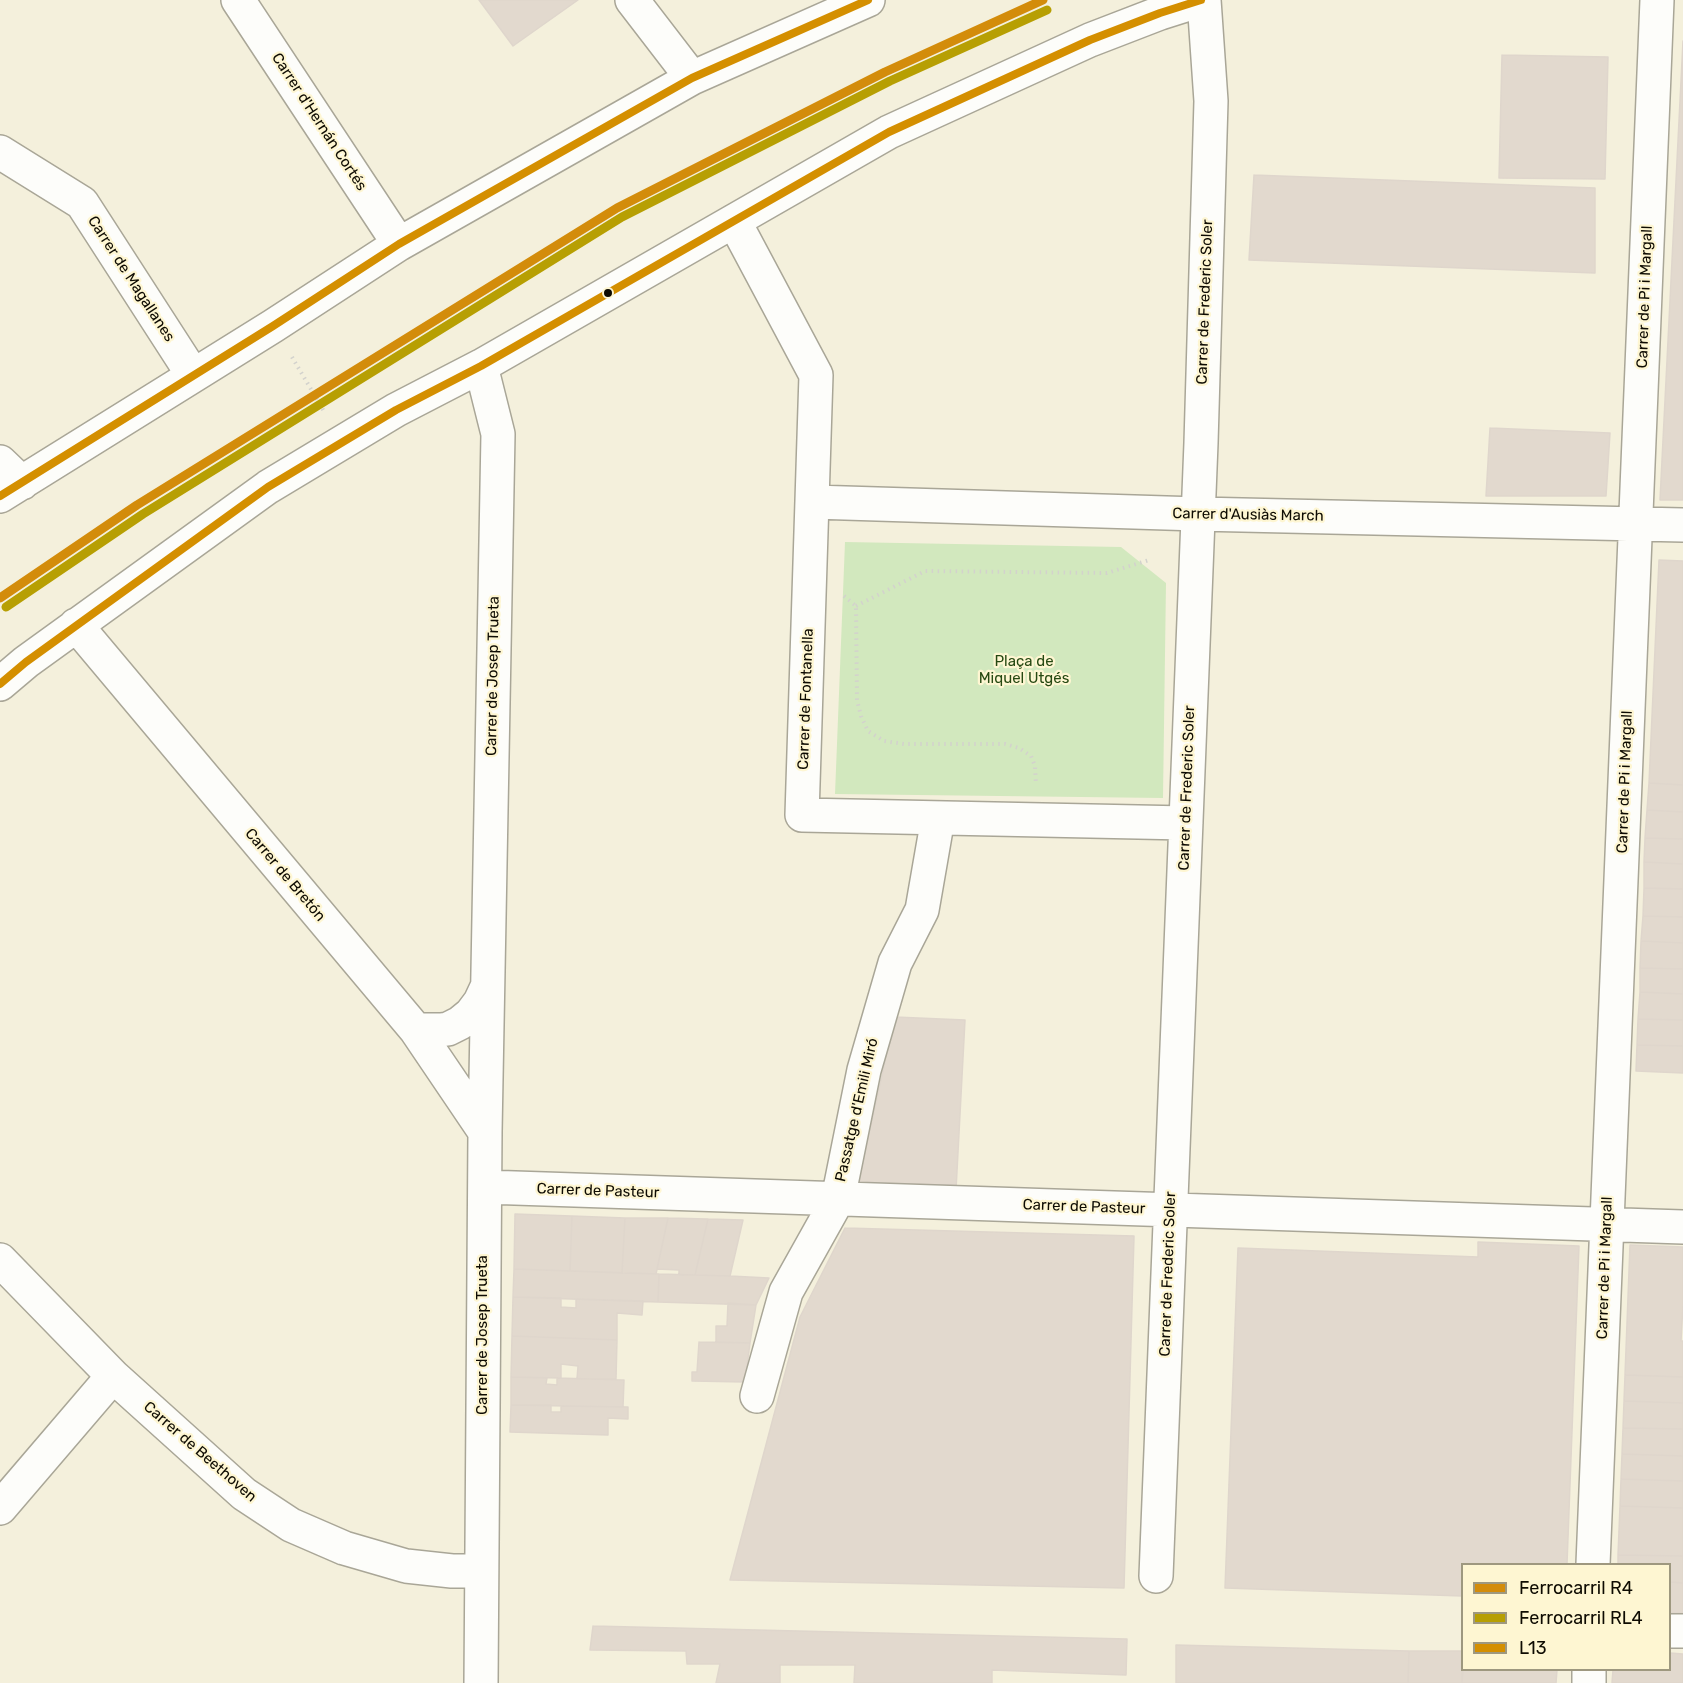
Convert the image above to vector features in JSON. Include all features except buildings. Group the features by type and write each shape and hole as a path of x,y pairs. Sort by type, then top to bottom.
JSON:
{"street":[{"name":"Carrer d'Hernán Cortés","path":"238,0 399,244"},
{"path":"632,0 692,78"},
{"path":"7,480 193,375 399,244 692,78 868,0"},
{"path":"0,684 76,625 268,488 396,410 481,366 889,132 1090,40 1203,0"},
{"name":"Carrer de Frederic Soler","path":"1156,1576 1212,100 1203,0"},
{"name":"Carrer de Pi i Margall","path":"1593,1563 1657,0"},
{"name":"Carrer de Magallanes","path":"0,152 82,203 193,375"},
{"name":"Carrer de Fontanella","path":"734,221 816,375 802,815 1186,823"},
{"name":"Carrer de Josep Trueta","path":"481,366 498,434 485,1132 481,1683"},
{"name":"Carrer d'Ausiàs March","path":"813,502 1198,514 1683,525"},
{"name":"Carrer de Bretón","path":"76,625 416,1030 485,1132"},
{"name":"Passatge d'Emili Miró","path":"757,1396 786,1292 838,1199 867,1059 895,963 922,910 938,818"},
{"path":"416,1030 448,1029 460,1023 471,1014 488,987"},
{"name":"Carrer de Pasteur","path":"485,1187 1683,1227"},
{"name":"Carrer de Beethoven","path":"0,1260 113,1376 244,1494 291,1525 344,1548 406,1566 452,1571 481,1571"},
{"path":"0,1508 113,1376"}],"path":[{"path":"288,351 331,422"},
{"path":"856,606 925,571 1107,573 1149,560"},
{"path":"840,593 856,606"},
{"path":"856,606 857,700 868,731 884,741 904,744 1005,744 1019,748 1031,756 1035,766 1036,789"}],"green space":[{"name":"Plaça de Miquel Utgés","path":"845,542 1121,547 1166,583 1163,798 835,794"}],"rail line":[{"name":"R4","path":"0,598 137,505 617,208 885,72 1043,0"},
{"name":"RL4","path":"6,607 143,514 622,217 890,81 1047,10"}],"transit line":[{"name":"L13","path":"0,496 273,326 399,244 692,78 868,0"},
{"name":"L13","path":"0,684 26,662 268,487 396,410 481,366 889,132 1090,40 1201,0"}]}
